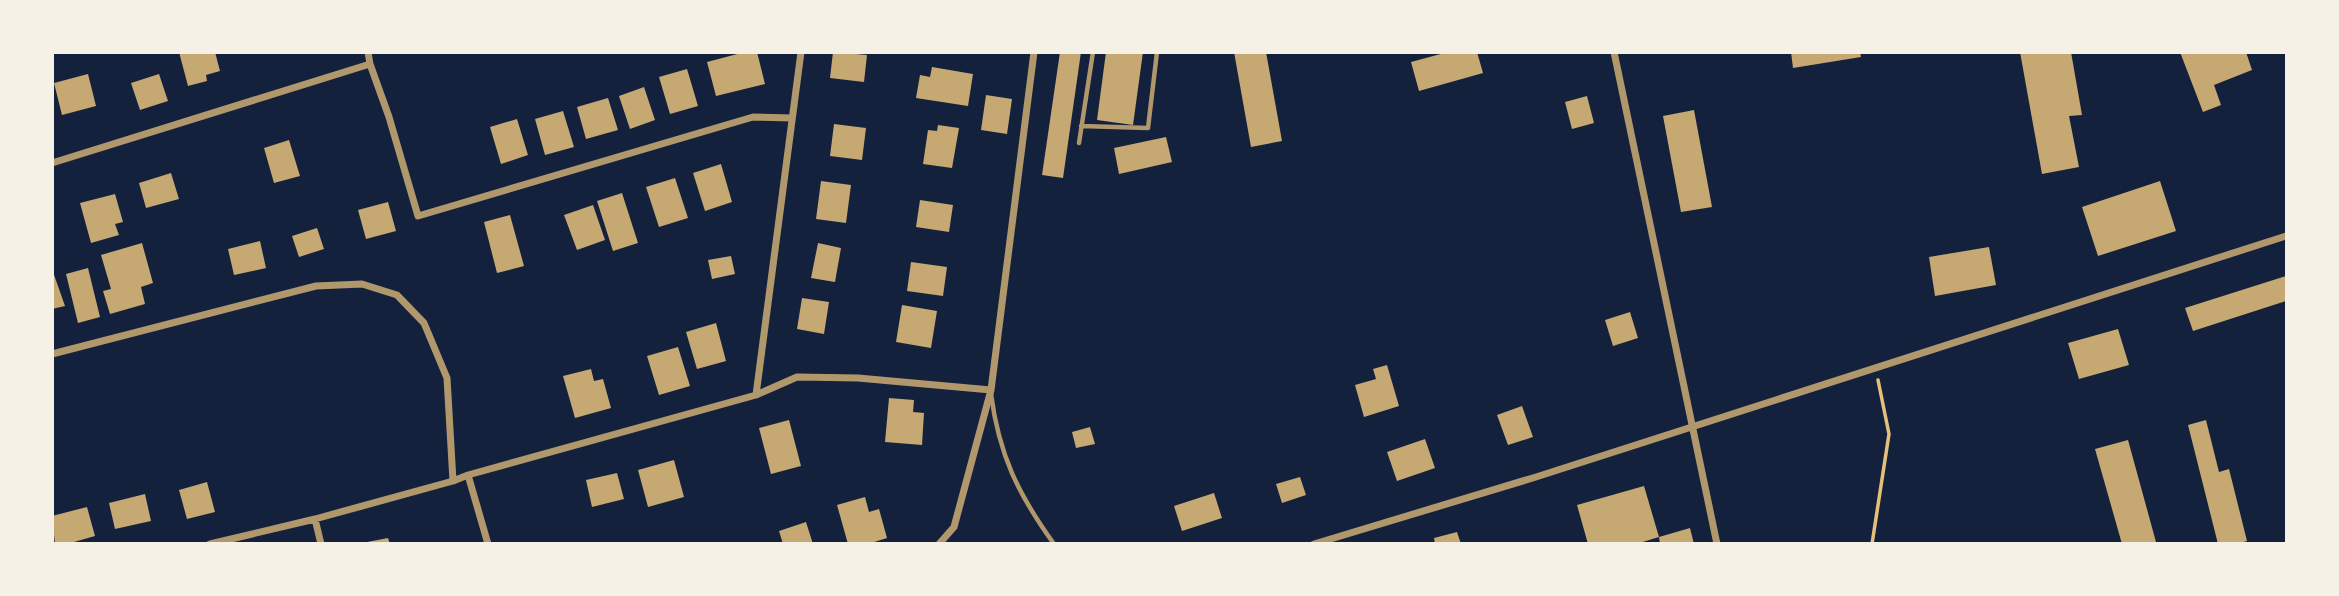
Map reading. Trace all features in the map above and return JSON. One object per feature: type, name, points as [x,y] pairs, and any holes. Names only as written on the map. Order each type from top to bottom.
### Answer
[{"type":"street","points":[[369,52],[370,64],[389,117],[418,216],[753,117],[792,118]]},
{"type":"street","points":[[755,395],[801,52]]},
{"type":"street","points":[[939,544],[954,527],[991,390],[1034,52]]},
{"type":"street","points":[[1614,52],[1717,544]]},
{"type":"street","points":[[52,163],[370,64]]},
{"type":"street","points":[[1314,544],[1693,427],[2287,236]]},
{"type":"street","points":[[52,354],[316,286],[362,284],[397,295],[424,323],[447,378],[453,481]]},
{"type":"street","points":[[210,544],[315,519],[453,481],[755,395],[797,377],[858,378],[991,390]]},
{"type":"street","points":[[468,475],[488,544]]},
{"type":"street","points":[[315,519],[321,544]]},
{"type":"lane","points":[[1079,143],[1093,52]]},
{"type":"lane","points":[[1081,126],[1147,128],[1157,52]]},
{"type":"lane","points":[[991,390],[996,429],[1007,467],[1054,544]]},
{"type":"path","points":[[1872,544],[1889,434],[1875,369]]},
{"type":"building","points":[[179,52],[215,52],[220,71],[206,75],[207,81],[188,86]]},
{"type":"building","points":[[745,52],[757,52],[765,84],[716,96],[707,62]]},
{"type":"building","points":[[833,52],[867,55],[864,82],[830,78]]},
{"type":"building","points":[[1060,52],[1081,52],[1063,178],[1042,175]]},
{"type":"building","points":[[1106,52],[1143,52],[1133,125],[1097,120]]},
{"type":"building","points":[[1234,52],[1266,52],[1282,141],[1251,147]]},
{"type":"building","points":[[1448,52],[1477,52],[1483,73],[1419,91],[1411,62]]},
{"type":"building","points":[[1791,52],[1860,52],[1861,57],[1793,68]]},
{"type":"building","points":[[2020,52],[2071,52],[2082,115],[2069,116],[2079,167],[2042,174]]},
{"type":"building","points":[[2180,52],[2246,52],[2252,70],[2214,85],[2221,105],[2203,112]]},
{"type":"building","points":[[932,67],[973,74],[968,106],[916,98],[920,75],[930,77]]},
{"type":"building","points":[[687,69],[698,106],[670,114],[659,77]]},
{"type":"building","points":[[88,74],[96,106],[62,115],[54,83]]},
{"type":"building","points":[[159,74],[168,101],[140,110],[131,83]]},
{"type":"building","points":[[644,87],[655,120],[630,129],[619,96]]},
{"type":"building","points":[[986,95],[1012,99],[1007,134],[981,130]]},
{"type":"building","points":[[1587,96],[1594,123],[1572,129],[1565,102]]},
{"type":"building","points":[[608,98],[618,130],[586,139],[577,107]]},
{"type":"building","points":[[1694,110],[1712,207],[1681,212],[1663,116]]},
{"type":"building","points":[[563,111],[574,147],[545,155],[535,119]]},
{"type":"building","points":[[517,119],[528,155],[501,164],[490,127]]},
{"type":"building","points":[[834,124],[866,128],[862,160],[830,156]]},
{"type":"building","points":[[938,125],[959,128],[952,168],[923,164],[928,130],[937,131]]},
{"type":"building","points":[[1166,137],[1172,162],[1119,174],[1114,148]]},
{"type":"building","points":[[289,140],[300,176],[274,183],[264,148]]},
{"type":"building","points":[[721,164],[732,202],[705,211],[693,173]]},
{"type":"building","points":[[171,173],[179,199],[146,208],[139,183]]},
{"type":"building","points":[[675,178],[688,218],[659,227],[646,187]]},
{"type":"building","points":[[821,181],[851,185],[846,223],[816,219]]},
{"type":"building","points":[[2160,181],[2176,231],[2098,256],[2082,207]]},
{"type":"building","points":[[622,193],[638,243],[613,251],[597,201]]},
{"type":"building","points":[[115,194],[123,222],[115,224],[119,235],[91,243],[80,203]]},
{"type":"building","points":[[920,200],[953,205],[949,232],[916,227]]},
{"type":"building","points":[[388,202],[396,231],[366,239],[358,210]]},
{"type":"building","points":[[593,205],[605,240],[577,250],[564,215]]},
{"type":"building","points":[[510,215],[524,266],[497,273],[484,222]]},
{"type":"building","points":[[317,228],[324,249],[299,257],[292,236]]},
{"type":"building","points":[[260,241],[266,268],[234,275],[228,249]]},
{"type":"building","points":[[142,243],[153,283],[141,287],[145,304],[110,314],[103,291],[111,289],[101,255]]},
{"type":"building","points":[[818,243],[841,248],[835,282],[811,278]]},
{"type":"building","points":[[1989,247],[1996,285],[1935,296],[1929,257]]},
{"type":"building","points":[[731,256],[735,274],[712,279],[708,260]]},
{"type":"building","points":[[911,262],[947,267],[943,296],[907,291]]},
{"type":"building","points":[[88,268],[100,317],[78,323],[66,274]]},
{"type":"building","points":[[52,269],[65,306],[52,309]]},
{"type":"building","points":[[2286,276],[2286,301],[2193,331],[2185,308]]},
{"type":"building","points":[[802,298],[829,302],[824,334],[797,329]]},
{"type":"building","points":[[902,305],[937,311],[931,348],[896,342]]},
{"type":"building","points":[[1630,312],[1638,338],[1613,346],[1605,320]]},
{"type":"building","points":[[716,323],[726,361],[697,369],[686,332]]},
{"type":"building","points":[[2118,329],[2129,365],[2079,379],[2068,343]]},
{"type":"building","points":[[678,347],[690,386],[659,395],[647,356]]},
{"type":"building","points":[[1387,365],[1399,406],[1364,417],[1355,385],[1376,379],[1373,369]]},
{"type":"building","points":[[591,369],[594,381],[603,379],[611,408],[575,418],[563,376]]},
{"type":"building","points":[[889,398],[914,400],[913,412],[924,413],[922,445],[885,442]]},
{"type":"building","points":[[1522,406],[1533,437],[1508,445],[1497,415]]},
{"type":"building","points":[[789,420],[801,466],[771,474],[759,428]]},
{"type":"building","points":[[2206,420],[2219,472],[2229,469],[2247,541],[2237,544],[2218,544],[2188,425]]},
{"type":"building","points":[[1090,427],[1095,444],[1076,448],[1072,432]]},
{"type":"building","points":[[1425,439],[1435,468],[1397,481],[1387,452]]},
{"type":"building","points":[[2128,440],[2156,542],[2150,544],[2122,544],[2095,449]]},
{"type":"building","points":[[674,460],[684,497],[648,507],[638,470]]},
{"type":"building","points":[[617,473],[624,499],[592,507],[586,480]]},
{"type":"building","points":[[1300,477],[1306,495],[1282,503],[1276,484]]},
{"type":"building","points":[[207,482],[215,512],[187,519],[179,490]]},
{"type":"building","points":[[1644,486],[1659,537],[1636,544],[1588,544],[1577,505]]},
{"type":"building","points":[[1214,493],[1222,518],[1182,531],[1174,506]]},
{"type":"building","points":[[145,494],[151,521],[115,529],[109,503]]},
{"type":"building","points":[[865,497],[869,512],[879,509],[887,538],[868,544],[848,544],[837,505]]},
{"type":"building","points":[[87,507],[95,536],[67,544],[55,544],[52,516]]},
{"type":"building","points":[[806,522],[813,544],[783,544],[779,531]]},
{"type":"building","points":[[1690,528],[1694,544],[1660,544],[1659,537]]},
{"type":"building","points":[[1457,532],[1461,544],[1435,544],[1434,538]]},
{"type":"building","points":[[388,538],[390,544],[367,544],[367,542]]}]
